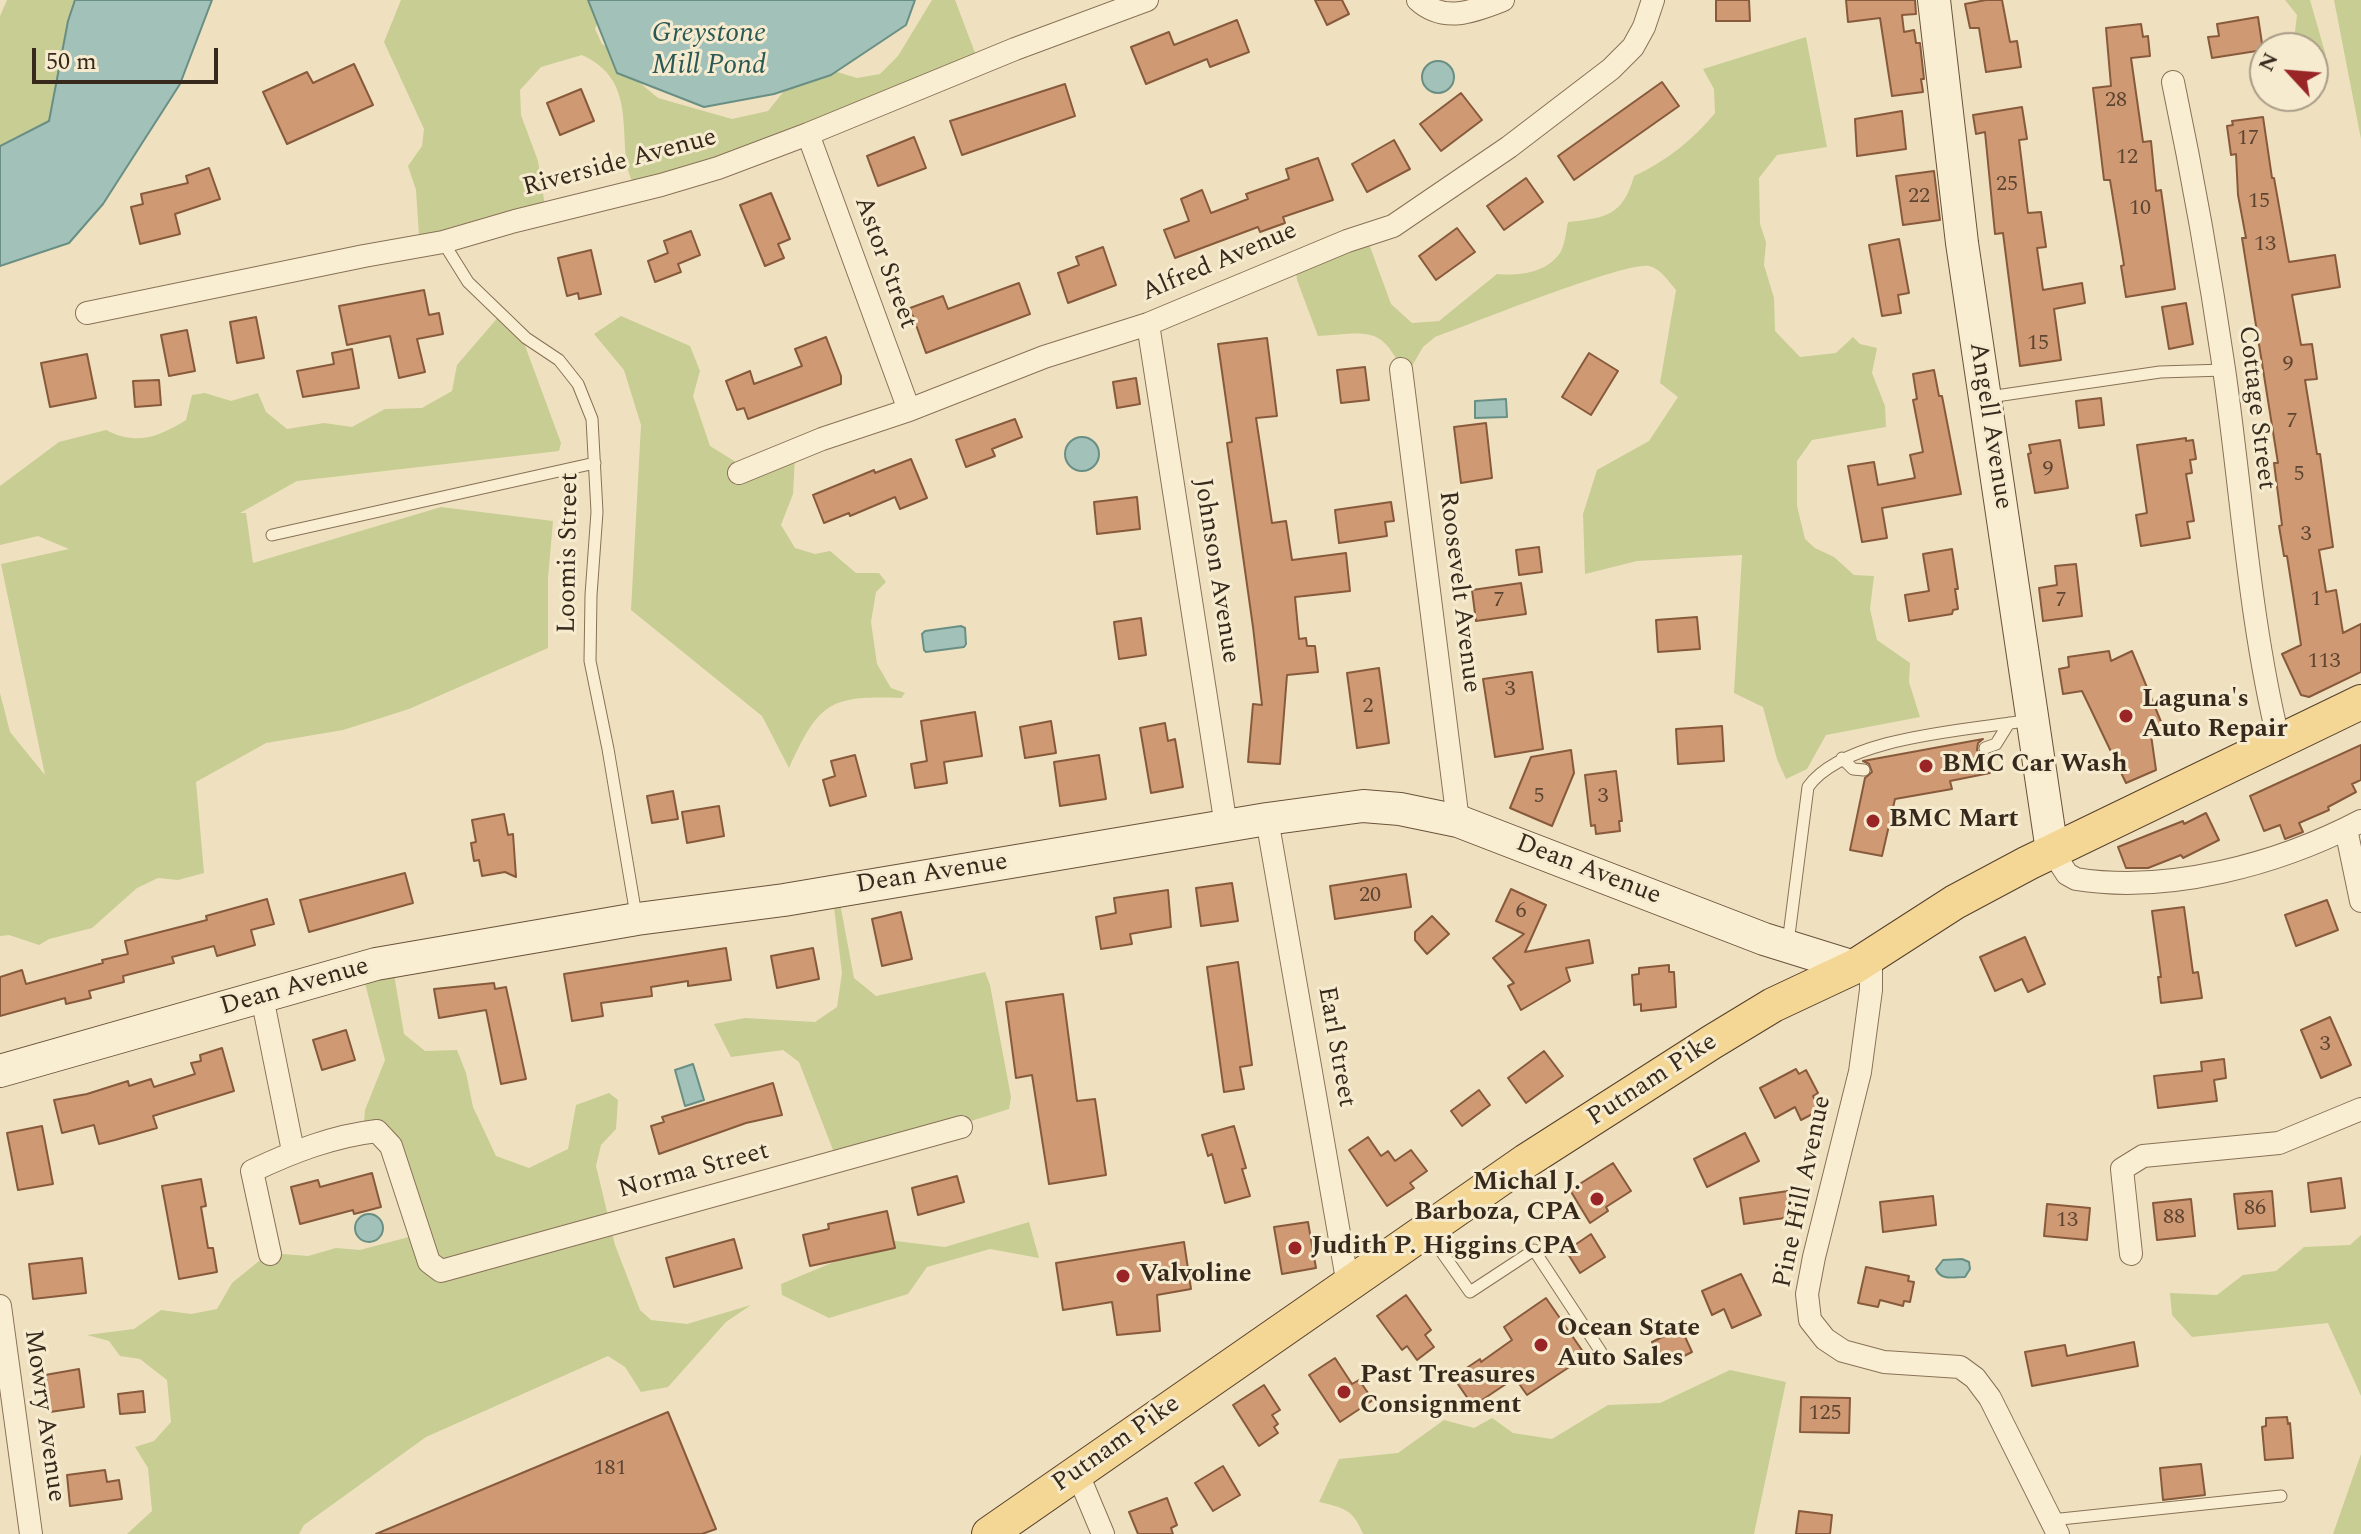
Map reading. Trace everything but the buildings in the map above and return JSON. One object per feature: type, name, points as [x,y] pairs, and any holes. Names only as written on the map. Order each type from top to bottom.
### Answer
[{"type":"main road","name":"Putnam Pike","points":[[989,1534],[1526,1161],[1773,1005],[1862,962],[1955,902],[2052,851],[2361,702]]},
{"type":"street","name":"Riverside Avenue","points":[[87,313],[443,242],[661,185],[718,168],[808,134],[1015,49],[1147,0]]},
{"type":"street","points":[[1418,0],[1445,15],[1467,13],[1503,0]]},
{"type":"street","name":"Alfred Avenue","points":[[739,473],[1044,357],[1148,324],[1347,241],[1393,226],[1496,156],[1611,69],[1633,47],[1653,0]]},
{"type":"street","name":"Angell Avenue","points":[[1934,0],[2021,721],[2052,851]]},
{"type":"street","name":"Cottage Street","points":[[2173,82],[2193,176],[2224,370],[2260,652],[2279,742]]},
{"type":"street","name":"Astor Street","points":[[808,134],[909,410]]},
{"type":"street","name":"Johnson Avenue","points":[[1148,324],[1226,826]]},
{"type":"street","name":"Roosevelt Avenue","points":[[1401,369],[1458,821]]},
{"type":"street","name":"Dean Avenue","points":[[0,1071],[376,964],[637,919],[784,900],[1267,819],[1363,806],[1400,809],[1458,821],[1787,948],[1862,962]]},
{"type":"street","name":"Earl Street","points":[[1267,819],[1348,1285]]},
{"type":"street","points":[[2052,851],[2067,874],[2076,879],[2157,880],[2208,875],[2270,859],[2354,825],[2361,901]]},
{"type":"street","name":"Pine Hill Avenue","points":[[1862,962],[1871,990],[1860,1072],[1814,1257],[1807,1294],[1810,1320],[1825,1339],[1843,1351],[1884,1362],[1960,1367],[1975,1378],[1990,1398],[2054,1527]]},
{"type":"street","points":[[262,997],[293,1151],[252,1171],[270,1254]]},
{"type":"street","points":[[2131,1254],[2122,1169],[2143,1156],[2279,1143],[2361,1109]]},
{"type":"street","name":"Norma Street","points":[[293,1151],[377,1131],[391,1146],[429,1262],[441,1271],[961,1127]]},
{"type":"street","name":"Mowry Avenue","points":[[0,1306],[31,1534]]},
{"type":"street","points":[[1077,1472],[1103,1534]]},
{"type":"lane","name":"Loomis Street","points":[[443,242],[468,282],[526,338],[559,360],[578,384],[592,419],[597,512],[590,661],[637,919]]},
{"type":"lane","points":[[1984,397],[2160,372],[2224,370]]},
{"type":"lane","points":[[272,535],[595,463]]},
{"type":"lane","points":[[1985,748],[1996,744],[2021,721]]},
{"type":"lane","points":[[1787,948],[1808,787],[1818,774],[1842,758],[1892,743],[2021,721]]},
{"type":"lane","points":[[1842,758],[1853,769],[1864,770]]},
{"type":"lane","points":[[1427,1230],[1470,1292],[1534,1250],[1601,1352]]},
{"type":"lane","points":[[2054,1527],[2281,1496]]},
{"type":"green space","points":[[7,0],[163,0],[156,19],[0,171],[0,16]]},
{"type":"green space","points":[[401,0],[607,0],[595,29],[602,44],[631,61],[640,83],[658,98],[732,119],[768,111],[800,71],[827,69],[857,78],[880,74],[898,56],[932,0],[955,0],[980,66],[639,196],[627,166],[621,102],[609,76],[582,55],[541,67],[520,90],[521,115],[538,161],[547,219],[420,251],[416,190],[408,166],[422,146],[424,129],[384,42]]},
{"type":"green space","points":[[2285,0],[2310,0],[2319,32],[2295,32],[2297,15]]},
{"type":"green space","points":[[2334,0],[2361,0],[2361,139]]},
{"type":"green space","points":[[1806,37],[1827,147],[1777,155],[1759,178],[1760,224],[1766,242],[1764,265],[1774,298],[1775,331],[1800,357],[1836,353],[1853,337],[1860,344],[1877,348],[1872,373],[1885,406],[1886,427],[1812,440],[1797,461],[1797,506],[1805,539],[1834,557],[1854,575],[1874,576],[1870,609],[1877,640],[1910,663],[1909,682],[1920,717],[1826,735],[1807,769],[1786,779],[1777,759],[1763,707],[1734,693],[1742,555],[1637,561],[1585,574],[1583,514],[1597,470],[1649,441],[1678,397],[1660,383],[1676,290],[1664,276],[1649,266],[1610,273],[1435,337],[1423,347],[1405,378],[1389,348],[1381,340],[1362,334],[1318,336],[1296,270],[1369,244],[1391,304],[1412,323],[1439,321],[1497,274],[1523,274],[1540,269],[1554,260],[1562,250],[1568,222],[1593,219],[1619,207],[1634,176],[1678,149],[1715,113],[1714,89],[1703,69]]},
{"type":"green space","points":[[500,315],[524,343],[561,443],[559,451],[297,481],[240,513],[246,513],[253,563],[441,507],[553,521],[548,578],[548,648],[409,709],[343,730],[266,743],[196,782],[204,873],[178,880],[158,878],[137,888],[92,928],[49,939],[39,945],[9,935],[0,936],[0,693],[10,732],[45,775],[1,564],[69,549],[38,536],[0,545],[0,486],[59,442],[106,430],[128,438],[147,437],[166,431],[186,420],[192,395],[205,393],[231,401],[258,393],[266,412],[287,429],[324,423],[352,427],[385,409],[422,408],[452,391],[457,365]]},
{"type":"green space","points":[[621,316],[690,346],[700,371],[693,396],[710,446],[752,472],[795,456],[793,494],[781,525],[795,548],[815,554],[830,551],[856,573],[879,573],[886,582],[876,592],[871,622],[877,664],[891,688],[905,693],[901,698],[857,699],[829,708],[809,729],[789,768],[762,716],[631,610],[641,425],[624,370],[594,334]]},
{"type":"green space","points":[[832,891],[838,893],[854,978],[876,996],[985,972],[1011,1097],[1009,1109],[838,1163],[799,1062],[783,1050],[731,1057],[714,1024],[745,1018],[815,1022],[837,1007],[842,973]]},
{"type":"green space","points":[[392,962],[404,1034],[425,1051],[457,1050],[466,1073],[473,1107],[496,1156],[529,1168],[568,1149],[576,1105],[609,1093],[618,1100],[616,1129],[601,1145],[596,1166],[615,1245],[640,1310],[651,1320],[687,1324],[751,1305],[726,1322],[668,1387],[641,1392],[625,1367],[608,1356],[426,1437],[304,1525],[299,1534],[127,1534],[152,1511],[148,1468],[135,1447],[154,1441],[171,1422],[167,1380],[140,1359],[120,1356],[109,1341],[87,1335],[134,1329],[161,1310],[191,1314],[217,1309],[232,1283],[269,1253],[308,1256],[336,1248],[360,1250],[420,1234],[391,1137],[363,1134],[365,1110],[385,1060],[361,968]]},
{"type":"green space","points":[[1029,1222],[1039,1258],[990,1249],[927,1267],[908,1294],[829,1318],[782,1295],[781,1284],[887,1240],[945,1247]]},
{"type":"green space","points":[[2361,1235],[2361,1396],[2328,1323],[2192,1337],[2172,1315],[2170,1293],[2217,1295],[2243,1275],[2276,1271],[2304,1247],[2350,1245]]},
{"type":"green space","points":[[1730,1370],[1786,1382],[1754,1534],[1363,1534],[1347,1511],[1319,1502],[1339,1459],[1398,1453],[1444,1420],[1474,1428],[1492,1418],[1513,1433],[1552,1439],[1608,1405],[1660,1403]]},
{"type":"green space","points":[[2361,1454],[2361,1534],[2333,1534]]},
{"type":"water","points":[[75,0],[212,0],[180,84],[103,204],[69,243],[0,266],[0,146],[49,121],[68,21]]},
{"type":"water","name":"Greystone Mill Pond","points":[[588,0],[915,0],[906,25],[831,75],[774,94],[704,107],[617,73]]},
{"type":"water","points":[[1438,61],[1449,66],[1454,77],[1449,88],[1438,93],[1427,88],[1422,77],[1427,66]]},
{"type":"water","points":[[1506,399],[1507,417],[1475,418],[1475,401]]},
{"type":"water","points":[[1082,437],[1094,442],[1099,454],[1094,466],[1082,471],[1070,466],[1065,454],[1070,442]]},
{"type":"water","points":[[965,628],[964,647],[924,650],[922,634],[925,631]]},
{"type":"water","points":[[693,1064],[704,1100],[685,1106],[675,1070]]},
{"type":"water","points":[[369,1214],[379,1218],[383,1228],[379,1238],[369,1242],[359,1238],[355,1228],[359,1218]]},
{"type":"water","points":[[1962,1259],[1969,1262],[1970,1269],[1965,1277],[1944,1277],[1936,1269],[1943,1260]]},
{"type":"place","name":"Laguna's Auto Repair","points":[[2126,716]]},
{"type":"place","name":"BMC Car Wash","points":[[1926,766]]},
{"type":"place","name":"BMC Mart","points":[[1873,821]]},
{"type":"place","name":"Michal J. Barboza, CPA","points":[[1597,1199]]},
{"type":"place","name":"Judith P. Higgins CPA","points":[[1295,1248]]},
{"type":"place","name":"Valvoline","points":[[1123,1276]]},
{"type":"place","name":"Ocean State Auto Sales","points":[[1541,1345]]},
{"type":"place","name":"Past Treasures Consignment","points":[[1344,1392]]}]
